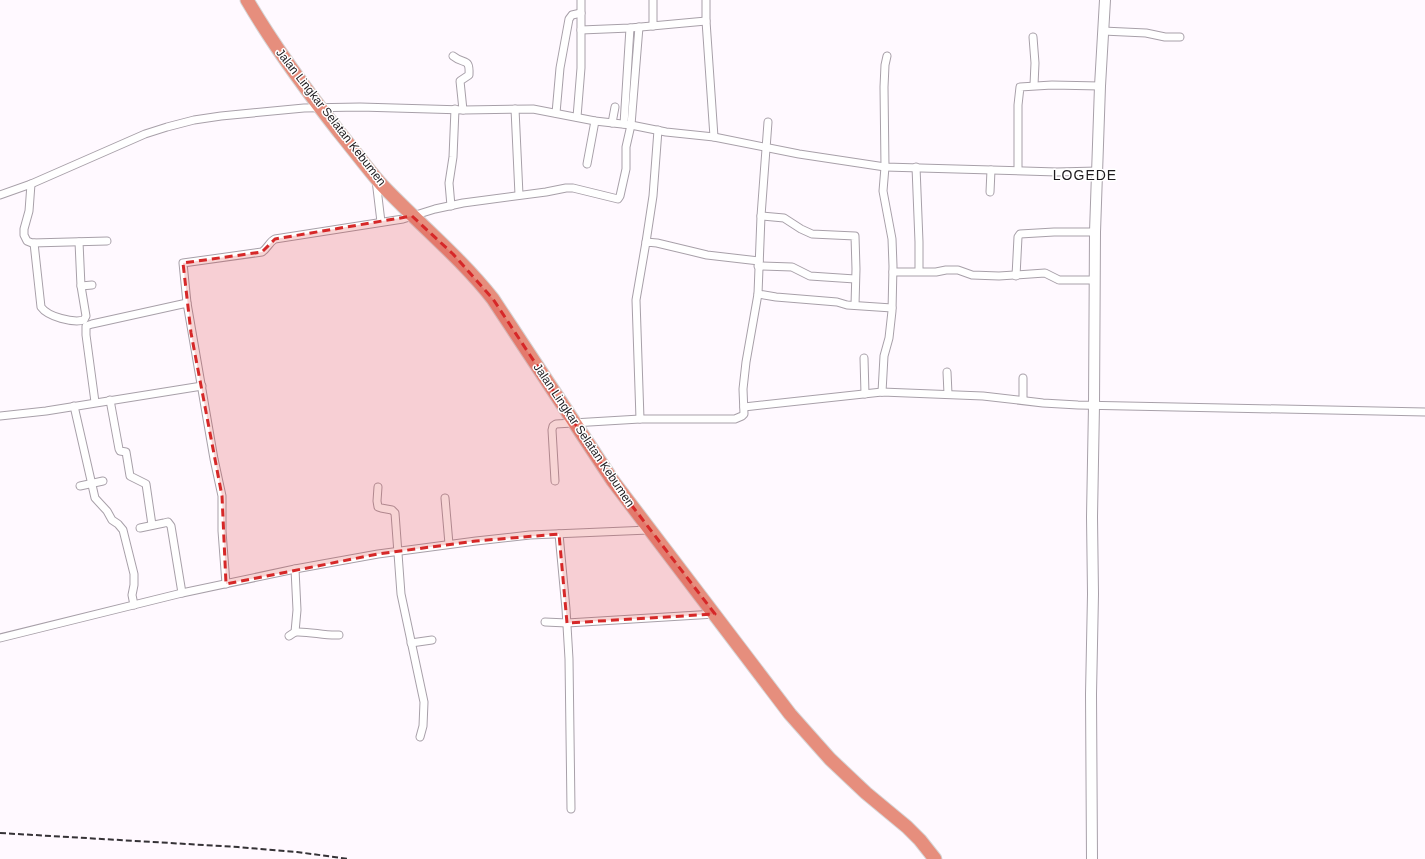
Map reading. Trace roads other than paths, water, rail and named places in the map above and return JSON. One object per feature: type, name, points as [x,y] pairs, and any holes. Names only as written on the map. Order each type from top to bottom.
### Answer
[{"type":"highway","name":"Jalan Lingkar Selatan Kebumen","points":[[247,0],[264,30],[320,108],[376,178],[412,216],[453,254],[477,279],[493,299],[613,481],[715,614],[764,681],[816,744],[846,776],[907,827],[920,840],[935,859]]},
{"type":"street","points":[[577,117],[581,68],[581,0]]},
{"type":"street","points":[[653,0],[653,26]]},
{"type":"street","points":[[706,0],[706,21],[714,137]]},
{"type":"street","points":[[1092,859],[1091,694],[1093,594],[1092,517],[1094,280],[1096,171],[1105,0]]},
{"type":"street","points":[[556,113],[560,73],[569,19],[572,15],[581,13]]},
{"type":"street","points":[[581,30],[630,28],[706,21]]},
{"type":"street","points":[[627,125],[638,27]]},
{"type":"street","points":[[226,584],[222,531],[222,496],[191,333],[184,263],[262,252],[275,239],[403,219],[451,206],[518,195],[573,188],[618,199],[626,169],[630,28]]},
{"type":"street","points":[[1103,31],[1146,33],[1180,37]]},
{"type":"street","points":[[1033,37],[1035,63],[1034,85]]},
{"type":"street","points":[[453,56],[468,63],[469,74],[460,81],[463,110]]},
{"type":"street","points":[[882,392],[883,370],[892,308],[893,272],[892,239],[883,191],[884,87],[885,64],[887,56]]},
{"type":"street","points":[[1018,170],[1017,131],[1019,89],[1021,87],[1034,85],[1100,86]]},
{"type":"street","points":[[0,195],[31,184],[145,134],[167,126],[221,116],[277,110],[360,107],[463,110],[533,109],[612,124],[714,137],[799,154],[884,167],[1096,171]]},
{"type":"street","points":[[612,124],[615,107]]},
{"type":"street","points":[[451,206],[449,183],[453,157],[455,109]]},
{"type":"street","points":[[515,109],[518,195]]},
{"type":"street","points":[[587,164],[595,121]]},
{"type":"street","points":[[555,481],[552,428],[556,424],[640,419],[735,419],[744,414],[743,389],[745,369],[758,294],[758,263],[768,122]]},
{"type":"street","points":[[640,419],[636,300],[653,196],[658,130]]},
{"type":"street","points":[[916,168],[919,242],[918,271]]},
{"type":"street","points":[[990,192],[991,170]]},
{"type":"street","points":[[376,178],[381,222]]},
{"type":"street","points":[[31,184],[29,211],[24,235],[27,241],[34,243],[107,241]]},
{"type":"street","points":[[761,216],[784,218],[812,234],[855,236],[855,305]]},
{"type":"street","points":[[1016,276],[1019,235],[1056,232],[1095,232]]},
{"type":"street","points":[[79,242],[81,286],[86,318],[92,324]]},
{"type":"street","points":[[646,242],[657,243],[707,255],[792,267],[810,276],[855,279]]},
{"type":"street","points":[[34,243],[42,309],[68,320],[81,321],[86,318]]},
{"type":"street","points":[[893,272],[936,272],[958,270],[972,275],[1016,276],[1045,273],[1059,280],[1094,280]]},
{"type":"street","points":[[81,286],[92,285]]},
{"type":"street","points":[[758,294],[837,302],[847,305],[892,308]]},
{"type":"street","points":[[95,402],[86,326],[187,303]]},
{"type":"street","points":[[864,358],[865,394]]},
{"type":"street","points":[[947,372],[948,394]]},
{"type":"street","points":[[1023,378],[1023,400]]},
{"type":"street","points":[[0,416],[46,411],[202,386]]},
{"type":"street","points":[[744,407],[882,392],[982,396],[1061,404],[1425,412]]},
{"type":"street","points":[[110,400],[119,449],[120,451],[126,452],[130,476],[145,483],[152,525]]},
{"type":"street","points":[[74,406],[94,495],[97,502],[104,508],[112,520],[123,530],[134,574],[132,595],[134,605]]},
{"type":"street","points":[[80,486],[103,481]]},
{"type":"street","points":[[378,487],[378,507],[394,511],[400,588],[424,702],[423,726],[420,737]]},
{"type":"street","points":[[445,498],[449,544]]},
{"type":"street","points":[[140,528],[168,522],[171,526],[182,593]]},
{"type":"street","points":[[0,638],[182,593],[295,569],[398,551],[524,536],[650,530]]},
{"type":"street","points":[[559,534],[569,659],[571,809]]},
{"type":"street","points":[[295,569],[297,610],[292,634],[305,632],[339,636]]},
{"type":"street","points":[[545,622],[567,624],[715,614]]},
{"type":"street","points":[[411,643],[432,640]]},
{"type":"railway","points":[[0,833],[238,847],[297,852],[349,859]]},
{"type":"district","name":"LOGEDE","points":[[1085,175]]}]
